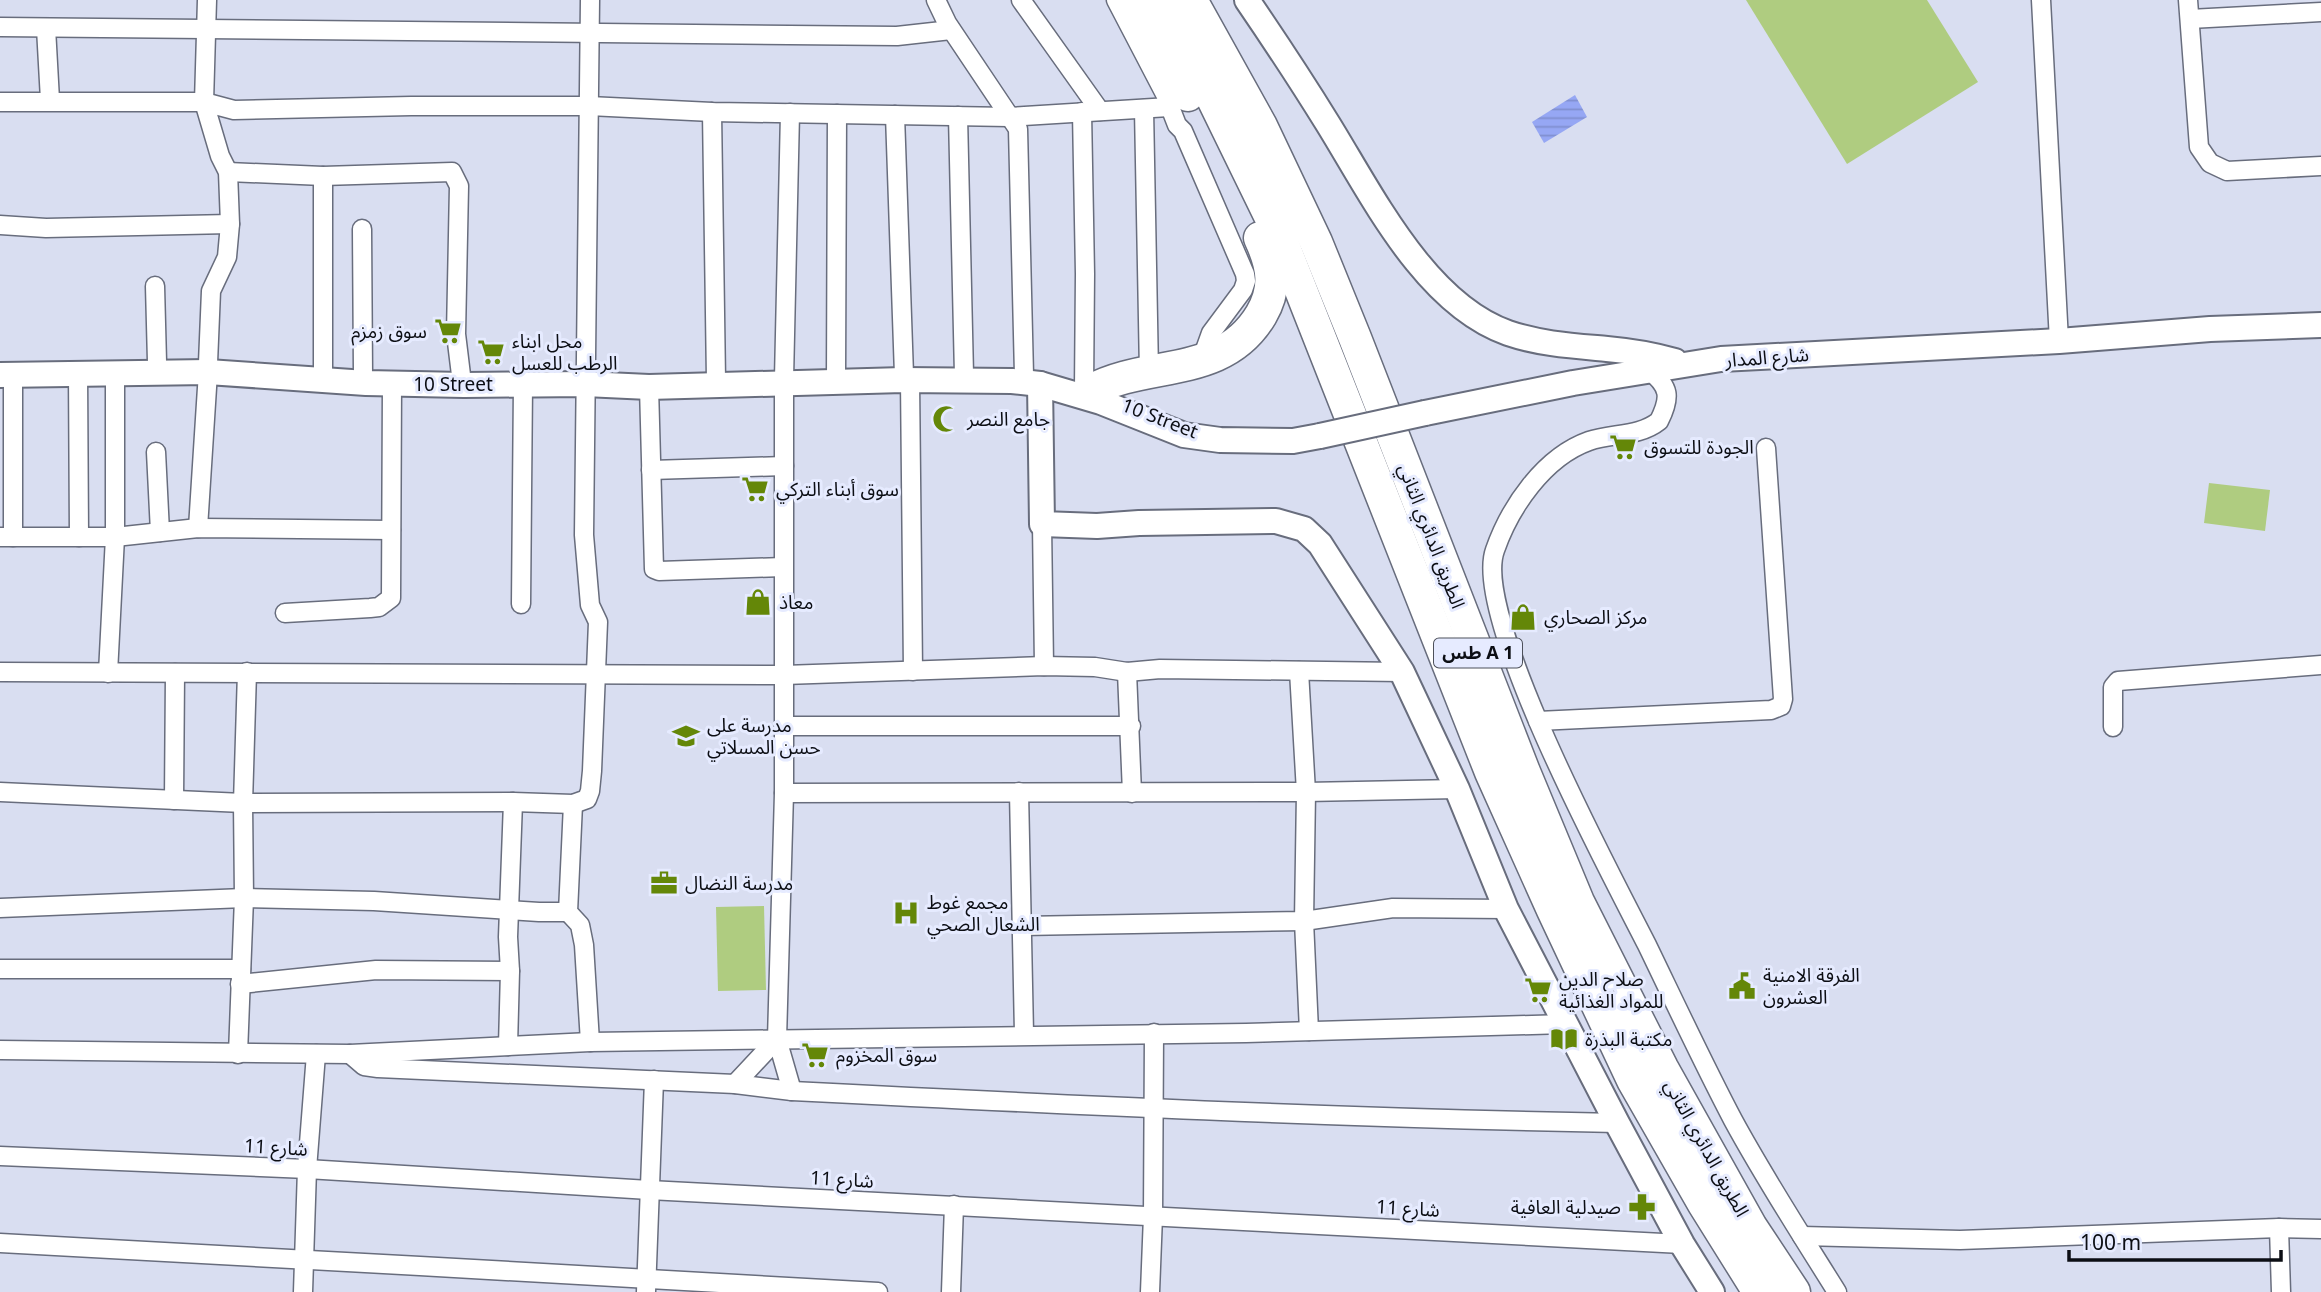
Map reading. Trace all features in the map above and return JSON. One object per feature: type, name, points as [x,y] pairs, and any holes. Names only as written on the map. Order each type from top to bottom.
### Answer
[{"type":"highway","points":[[1087,390],[1107,382],[1201,361],[1223,353],[1241,341],[1269,302],[1272,277],[1268,255],[1139,0]]},
{"type":"highway","name":"الطريق الدائري الثاني","points":[[1161,0],[1178,27],[1278,232],[1481,747],[1553,910],[1633,1080],[1704,1204],[1759,1292]]},
{"type":"highway","name":"الطريق الدائري الثاني","points":[[1191,0],[1261,126],[1316,242],[1524,772],[1578,902],[1662,1068],[1751,1227],[1794,1292]]},
{"type":"main road","points":[[1247,0],[1294,68],[1409,251],[1433,282],[1461,307],[1508,334],[1686,363]]},
{"type":"main road","name":"شارع المدار","points":[[1220,440],[1293,441],[1686,363],[1767,356],[2059,341],[2210,329],[2321,325]]},
{"type":"main road","name":"10 Street","points":[[4,370],[156,362],[324,382],[392,384],[462,380],[784,381],[964,375],[1032,380],[1087,390],[1220,440]]},
{"type":"main road","name":"10 Street","points":[[4,370],[115,372],[208,368],[523,384],[586,381],[649,387],[907,377],[1032,380],[1101,402],[1184,435],[1220,440]]},
{"type":"main road","points":[[1032,380],[1042,524],[1097,526],[1276,521],[1304,529],[1327,554],[1402,672],[1457,789],[1506,909],[1682,1244],[1712,1292]]},
{"type":"street","points":[[198,528],[211,292],[227,257],[230,224],[229,172],[220,156],[204,102],[206,0]]},
{"type":"street","points":[[0,792],[243,803],[573,804],[587,799],[590,791],[598,622],[590,605],[584,535],[590,0]]},
{"type":"street","points":[[936,0],[951,30],[1018,129],[1032,380]]},
{"type":"street","points":[[1021,0],[1100,111]]},
{"type":"street","points":[[1116,0],[1133,30],[1177,125],[1183,131],[1245,274],[1246,281],[1234,304],[1211,333],[1201,361]]},
{"type":"street","points":[[2041,0],[2059,341]]},
{"type":"street","points":[[2188,0],[2199,147],[2210,163],[2227,171],[2321,166]]},
{"type":"street","points":[[2190,19],[2321,12]]},
{"type":"street","points":[[0,27],[897,36],[951,30]]},
{"type":"street","points":[[46,28],[50,100]]},
{"type":"street","points":[[0,102],[204,102],[234,110],[589,106],[712,112],[1009,117],[1169,107]]},
{"type":"street","points":[[1144,109],[1149,372]]},
{"type":"street","points":[[712,112],[716,380]]},
{"type":"street","points":[[1082,112],[1087,390]]},
{"type":"street","points":[[790,113],[784,381],[784,793],[777,1039],[792,1091]]},
{"type":"street","points":[[836,379],[837,114]]},
{"type":"street","points":[[895,115],[907,377],[912,671]]},
{"type":"street","points":[[958,116],[964,375]]},
{"type":"street","points":[[229,172],[323,176],[453,172],[459,186],[456,334],[462,380]]},
{"type":"street","points":[[323,176],[323,372]]},
{"type":"street","points":[[0,225],[46,228],[230,224]]},
{"type":"street","points":[[362,229],[363,374]]},
{"type":"street","points":[[155,286],[156,362]]},
{"type":"street","points":[[2321,325],[2321,335]]},
{"type":"street","points":[[4,370],[6,537],[115,537],[198,528],[391,530]]},
{"type":"street","points":[[1649,370],[1662,381],[1667,391],[1667,400],[1659,421],[1644,430],[1590,441],[1543,471],[1517,507],[1494,553],[1493,582],[1518,674],[1587,826],[1734,1121],[1837,1292]]},
{"type":"street","points":[[78,372],[79,537]]},
{"type":"street","points":[[108,673],[115,537],[115,372]]},
{"type":"street","points":[[285,613],[379,607],[391,598],[392,384]]},
{"type":"street","points":[[521,604],[523,384]]},
{"type":"street","points":[[649,387],[654,569],[783,567]]},
{"type":"street","points":[[1538,721],[1771,710],[1781,706],[1783,698],[1766,448]]},
{"type":"street","points":[[156,452],[160,532]]},
{"type":"street","points":[[651,470],[784,466]]},
{"type":"street","points":[[1042,524],[1044,666]]},
{"type":"street","points":[[2113,727],[2113,687],[2118,681],[2321,665]]},
{"type":"street","points":[[0,672],[784,675],[1044,666],[1095,667],[1127,672],[1160,669],[1402,672]]},
{"type":"street","points":[[1299,671],[1306,792],[1304,921],[1309,1031]]},
{"type":"street","points":[[238,1054],[244,898],[243,803],[247,672]]},
{"type":"street","points":[[1127,672],[1132,793]]},
{"type":"street","points":[[174,800],[175,673]]},
{"type":"street","points":[[784,726],[1130,726]]},
{"type":"street","points":[[784,793],[1306,792],[1457,789]]},
{"type":"street","points":[[1019,792],[1024,1034]]},
{"type":"street","points":[[508,1046],[513,802]]},
{"type":"street","points":[[568,912],[573,804]]},
{"type":"street","points":[[0,908],[244,898],[374,901],[568,912],[580,925],[584,945],[590,1042]]},
{"type":"street","points":[[1022,926],[1304,921],[1425,906],[1506,909]]},
{"type":"street","points":[[0,969],[240,976],[376,970],[510,971]]},
{"type":"street","points":[[0,1050],[349,1054],[590,1042],[1309,1031],[1565,1024]]},
{"type":"street","points":[[1150,1292],[1155,1110],[1154,1033]]},
{"type":"street","points":[[735,1084],[777,1039]]},
{"type":"street","points":[[303,1292],[307,1169],[316,1054]]},
{"type":"street","points":[[349,1054],[364,1066],[378,1069],[735,1084],[792,1091],[1155,1110],[1617,1123]]},
{"type":"street","points":[[646,1286],[654,1080]]},
{"type":"street","name":"شارع 11","points":[[0,1156],[307,1169],[649,1190],[1682,1244]]},
{"type":"street","points":[[951,1292],[954,1205]]},
{"type":"street","points":[[1802,1236],[1960,1240],[2279,1228],[2321,1229]]},
{"type":"street","points":[[2279,1228],[2281,1292]]},
{"type":"street","points":[[0,1243],[304,1258],[646,1286],[878,1292]]},
{"type":"green space","points":[[1746,0],[1927,0],[1978,82],[1847,164]]},
{"type":"green space","points":[[2209,483],[2270,490],[2265,531],[2204,523]]},
{"type":"green space","points":[[764,906],[766,990],[718,991],[716,907]]},
{"type":"water","points":[[1575,95],[1587,117],[1544,143],[1532,122]]},
{"type":"place","name":"سوق زمزم","points":[[448,331]]},
{"type":"place","name":"محل ابناء الرطب للعسل","points":[[491,352]]},
{"type":"place","name":"جامع النصر","points":[[946,419]]},
{"type":"place","name":"الجودة للتسوق","points":[[1623,447]]},
{"type":"place","name":"سوق أبناء التركي","points":[[755,489]]},
{"type":"place","name":"معاذ","points":[[758,602]]},
{"type":"place","name":"مركز الصحاري","points":[[1523,617]]},
{"type":"place","name":"مدرسة على حسن المسلاتي","points":[[686,736]]},
{"type":"place","name":"مدرسة النضال","points":[[664,883]]},
{"type":"place","name":"مجمع غوط الشعال الصحي","points":[[906,913]]},
{"type":"place","name":"الفرقة الامنية العشرون","points":[[1742,986]]},
{"type":"place","name":"صلاح الدين للمواد الغذائية","points":[[1538,990]]},
{"type":"place","name":"مكتبة البذرة","points":[[1564,1039]]},
{"type":"place","name":"سوق المخزوم","points":[[815,1055]]},
{"type":"place","name":"صيدلية العافية","points":[[1642,1207]]}]
